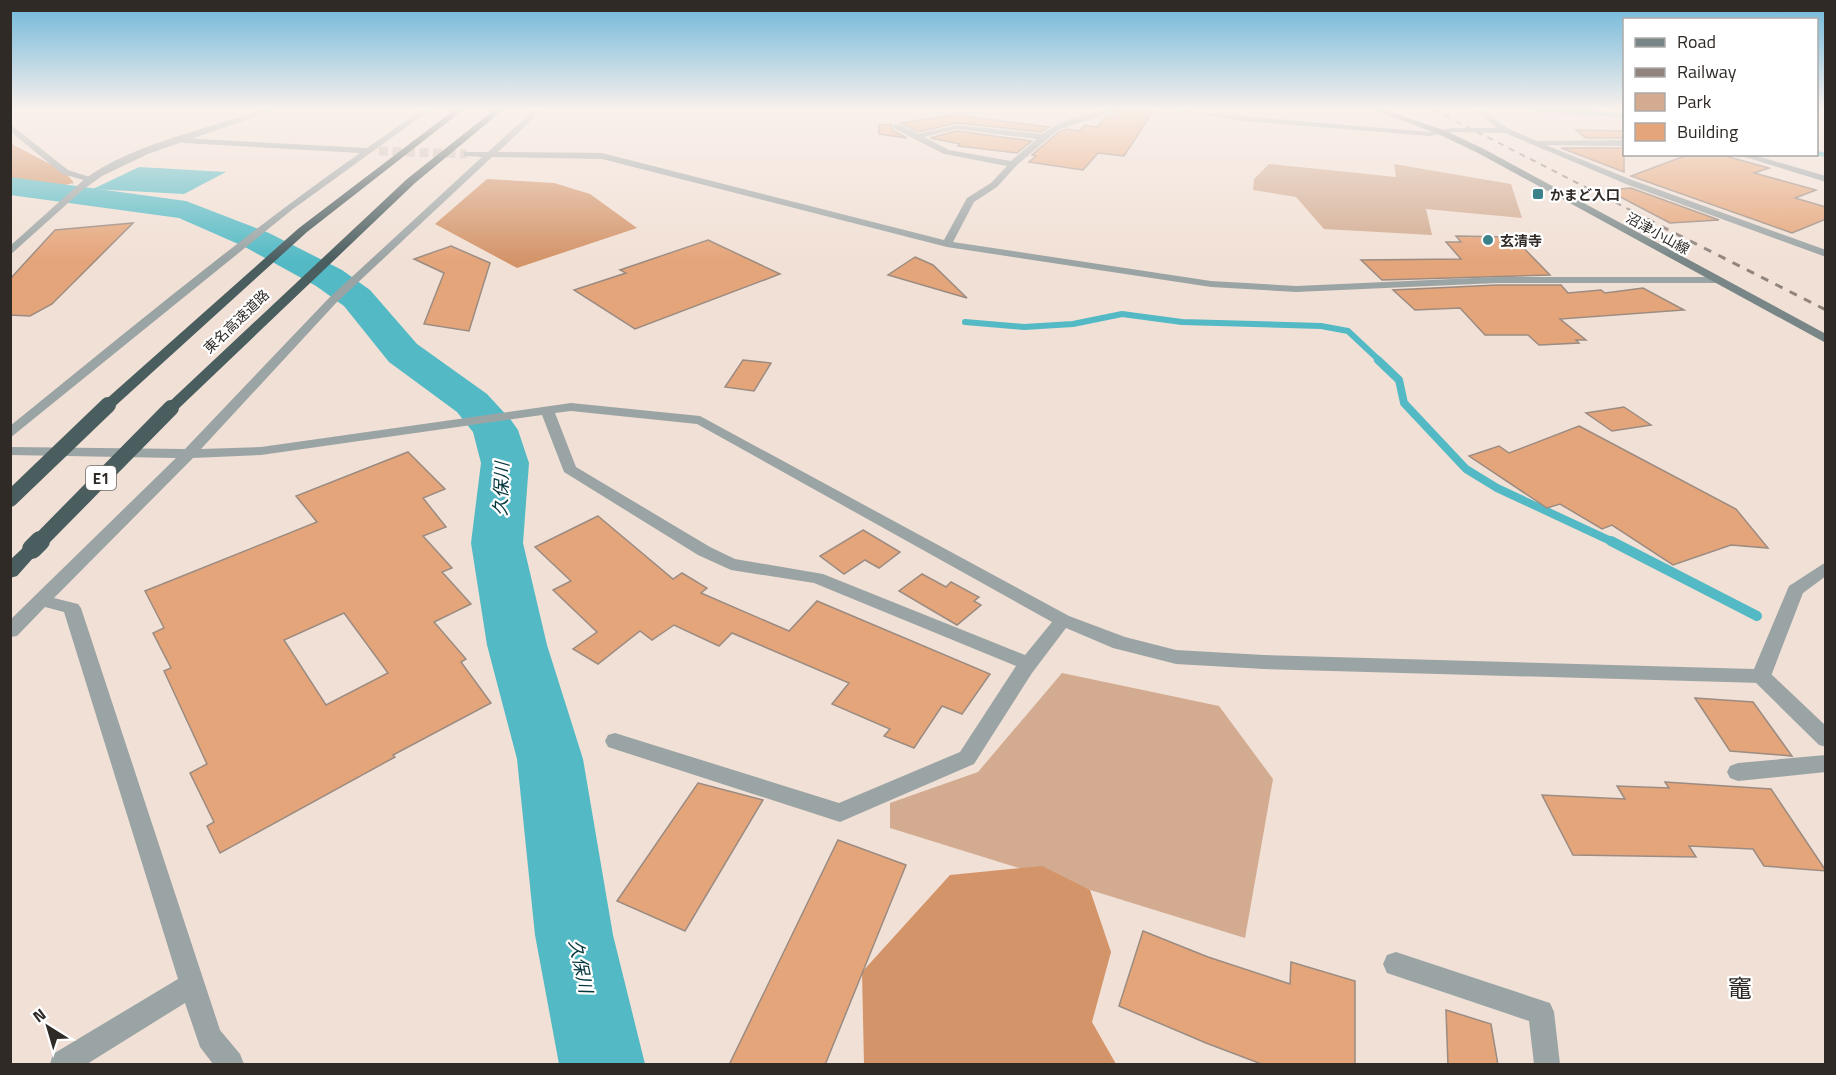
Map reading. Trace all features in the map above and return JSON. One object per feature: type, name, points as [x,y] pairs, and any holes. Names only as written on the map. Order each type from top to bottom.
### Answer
[{"type":"highway","name":"東名高速道路","points":[[10,499],[108,405],[303,230],[394,160]]},
{"type":"highway","name":"東名高速道路","points":[[10,572],[171,408],[298,286],[411,181],[437,160]]},
{"type":"main road","name":"沼津小山線","points":[[1493,160],[1826,339]]},
{"type":"street","points":[[50,160],[64,172],[91,178]]},
{"type":"street","points":[[10,252],[91,178],[129,160]]},
{"type":"street","points":[[10,434],[266,226],[360,160]]},
{"type":"street","points":[[10,631],[189,454],[332,301],[485,160]]},
{"type":"street","points":[[618,160],[947,244],[1179,281],[1296,289],[1497,280],[1715,280]]},
{"type":"street","points":[[992,160],[1013,164]]},
{"type":"street","points":[[947,244],[970,200],[994,185],[1018,160]]},
{"type":"street","points":[[1576,160],[1629,182],[1826,254]]},
{"type":"street","points":[[1760,160],[1826,179]]},
{"type":"street","points":[[10,451],[189,454],[296,448],[547,412],[571,406],[700,420],[1063,620],[1120,643],[1176,657],[1264,662],[1761,676],[1826,739]]},
{"type":"street","points":[[547,412],[560,440],[569,469],[704,551],[731,564],[817,578],[1029,664]]},
{"type":"street","points":[[1761,676],[1795,590],[1826,567]]},
{"type":"street","points":[[39,600],[72,608],[209,1038],[230,1065]]},
{"type":"street","points":[[615,741],[840,813],[967,758],[1029,664],[1063,620]]},
{"type":"street","points":[[1738,772],[1826,763]]},
{"type":"street","points":[[1396,964],[1541,1012],[1547,1065]]},
{"type":"street","points":[[63,1065],[193,984]]},
{"type":"green space","points":[[1269,164],[1396,177],[1394,164],[1511,184],[1522,218],[1426,209],[1432,235],[1324,229],[1296,197],[1253,190],[1254,179]]},
{"type":"green space","points":[[1062,673],[1219,706],[1273,779],[1245,938],[890,828],[890,803],[978,772]]},
{"type":"shaded area","points":[[10,160],[43,160],[65,172],[74,183],[51,188],[11,181]]},
{"type":"shaded area","points":[[487,179],[554,183],[590,194],[637,228],[517,268],[435,224]]},
{"type":"shaded area","points":[[1042,866],[1090,890],[1111,952],[1092,1022],[1116,1064],[864,1064],[862,972],[950,875]]},
{"type":"water","points":[[139,167],[226,172],[184,194],[93,189]]},
{"type":"building","points":[[1031,160],[1092,160],[1083,170],[1029,162]]},
{"type":"building","points":[[1593,160],[1624,160],[1624,172]]},
{"type":"building","points":[[1673,160],[1740,160],[1769,168],[1754,173],[1816,190],[1795,198],[1826,207],[1826,219],[1792,233],[1631,176]]},
{"type":"building","points":[[1631,188],[1719,220],[1670,223],[1607,190]]},
{"type":"building","points":[[133,223],[52,304],[30,316],[10,315],[10,279],[55,230]]},
{"type":"building","points":[[1456,236],[1513,237],[1550,275],[1382,280],[1361,260],[1461,259],[1446,242],[1461,242]]},
{"type":"building","points":[[708,240],[780,274],[635,329],[574,290],[626,273],[620,270]]},
{"type":"building","points":[[451,246],[490,263],[469,331],[424,324],[444,273],[414,259]]},
{"type":"building","points":[[915,257],[933,265],[967,298],[888,275]]},
{"type":"building","points":[[1497,285],[1561,285],[1568,293],[1601,290],[1605,293],[1643,288],[1684,310],[1560,319],[1586,340],[1576,340],[1579,343],[1539,345],[1528,335],[1485,335],[1460,308],[1415,310],[1393,290]]},
{"type":"building","points":[[743,360],[771,363],[754,391],[725,387]]},
{"type":"building","points":[[1624,407],[1651,425],[1612,431],[1586,413]]},
{"type":"building","points":[[1579,426],[1736,509],[1768,548],[1731,545],[1673,565],[1612,525],[1602,529],[1560,504],[1547,508],[1469,456],[1499,446],[1509,453]]},
{"type":"building","points":[[408,452],[445,489],[423,498],[446,527],[423,536],[452,568],[442,572],[471,604],[434,622],[466,659],[461,662],[491,703],[393,755],[395,757],[220,853],[207,826],[214,822],[190,773],[207,764],[164,671],[171,668],[153,633],[164,628],[145,591],[317,522],[296,496]],"holes":[[[344,613],[388,673],[326,705],[284,640]]]},
{"type":"building","points":[[598,516],[673,579],[682,573],[707,588],[701,593],[789,631],[817,601],[990,674],[962,714],[942,706],[914,748],[884,736],[890,729],[832,704],[849,683],[732,633],[719,646],[674,625],[652,640],[640,631],[598,664],[573,649],[597,632],[553,590],[571,581],[535,547]]},
{"type":"building","points":[[863,530],[900,552],[879,568],[865,560],[844,574],[820,556]]},
{"type":"building","points":[[922,574],[946,587],[951,582],[979,597],[974,601],[981,605],[957,625],[899,591]]},
{"type":"building","points":[[1695,698],[1753,702],[1792,756],[1730,751]]},
{"type":"building","points":[[1665,782],[1771,789],[1826,871],[1764,866],[1753,849],[1689,846],[1696,857],[1573,855],[1542,795],[1625,799],[1617,786],[1669,788]]},
{"type":"building","points":[[698,783],[763,800],[685,931],[617,901]]},
{"type":"building","points":[[838,840],[906,865],[825,1065],[729,1065]]},
{"type":"building","points":[[1143,931],[1208,957],[1290,984],[1291,962],[1355,981],[1355,1065],[1264,1065],[1119,1006]]},
{"type":"building","points":[[1446,1010],[1491,1024],[1498,1065],[1448,1065]]},
{"type":"waterway","name":"久保川","points":[[10,186],[186,210],[257,240],[329,278],[357,298],[403,353],[472,403],[495,430],[505,463],[497,543],[517,645],[550,759],[574,935],[602,1064]]},
{"type":"waterway","points":[[965,322],[1024,327],[1073,324],[1122,314],[1182,322],[1321,326],[1348,331],[1380,361]]},
{"type":"waterway","points":[[1378,360],[1399,380],[1404,403],[1466,469],[1497,488],[1614,542]]},
{"type":"waterway","points":[[1614,542],[1757,616]]},
{"type":"railway","points":[[1533,160],[1650,220]]},
{"type":"railway","points":[[1647,219],[1826,310]]},
{"type":"place","name":"かまど入口","points":[[1538,194]]},
{"type":"place","name":"玄清寺","points":[[1488,240]]},
{"type":"district","name":"竈","points":[[1740,988]]}]
